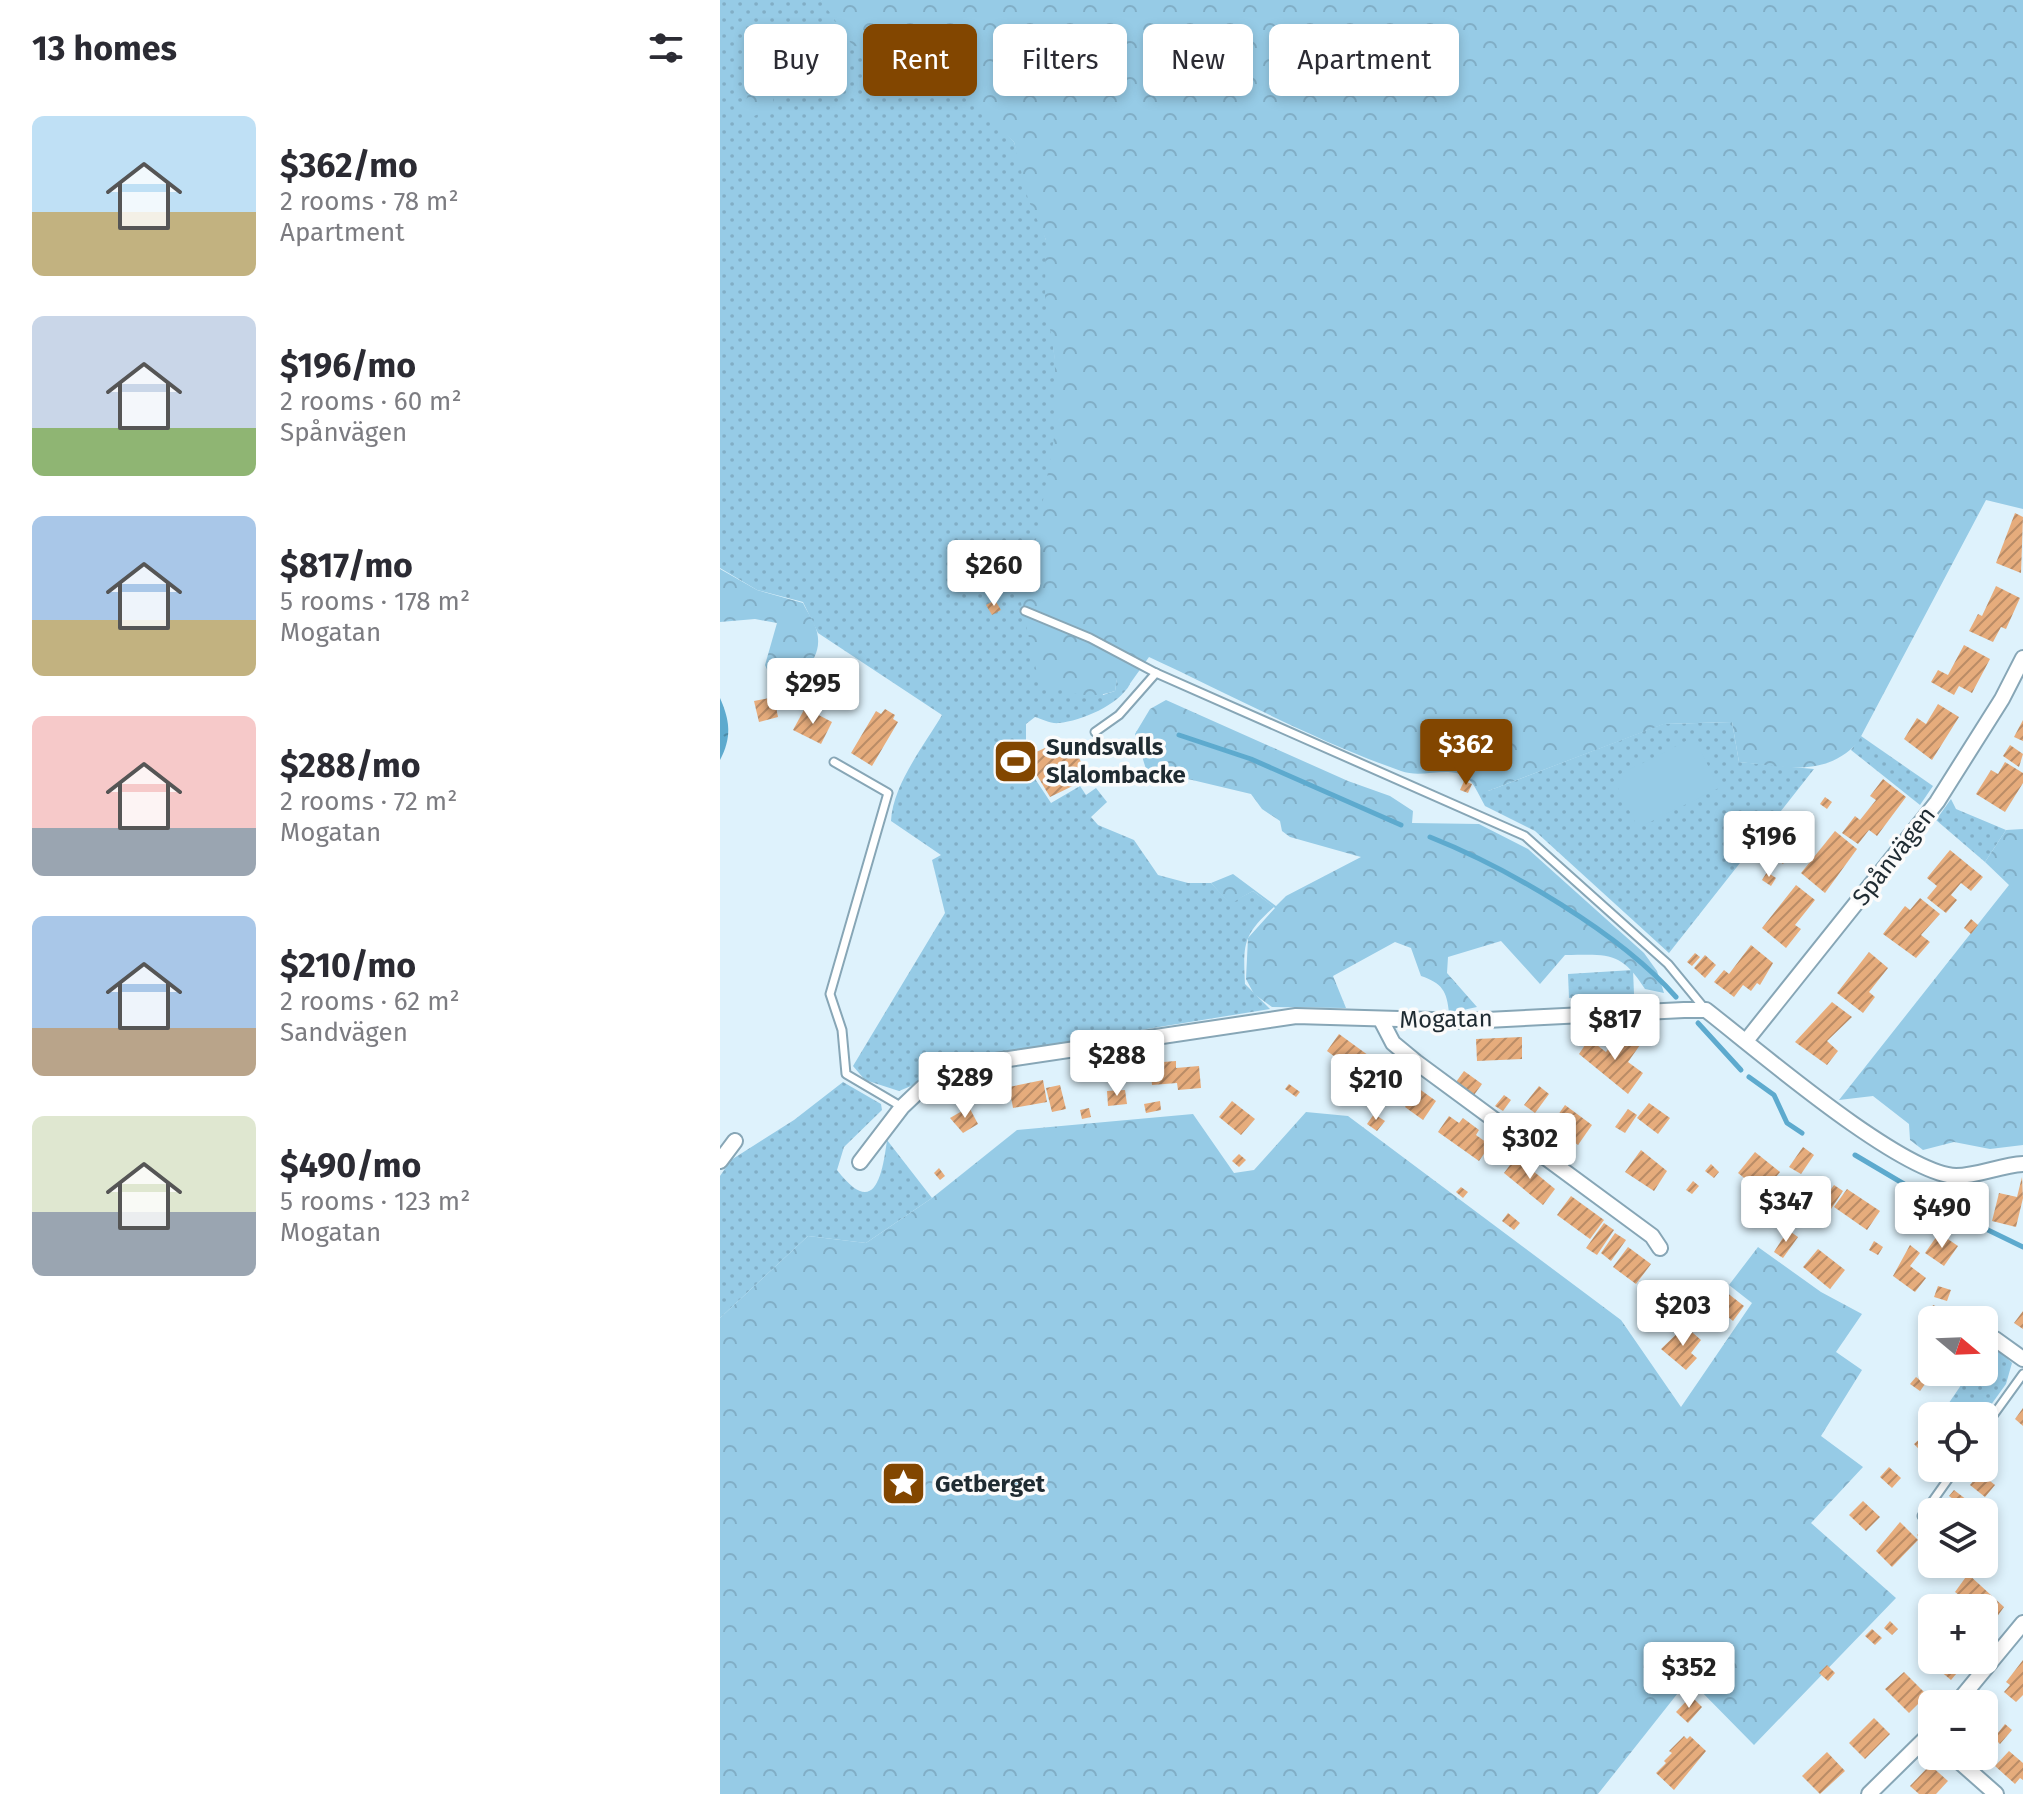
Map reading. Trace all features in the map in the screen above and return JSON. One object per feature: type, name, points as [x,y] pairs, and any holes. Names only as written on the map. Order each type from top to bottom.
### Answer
[{"type":"street","name":"Spånvägen","points":[[1746,1041],[1937,802],[2002,699],[2023,658]]},
{"type":"street","points":[[1706,1010],[1849,1120],[1914,1163],[1955,1176],[2023,1164]]},
{"type":"street","name":"Mogatan","points":[[860,1162],[902,1107],[922,1088],[982,1063],[1296,1016],[1467,1021],[1706,1010]]},
{"type":"street","points":[[1381,1020],[1393,1043],[1416,1062],[1652,1236],[1660,1248]]},
{"type":"street","points":[[720,1161],[735,1141]]},
{"type":"street","points":[[1998,1341],[2023,1359]]},
{"type":"street","points":[[1968,1690],[2023,1623]]},
{"type":"street","points":[[1869,1794],[1918,1747]]},
{"type":"street","points":[[1969,1770],[1996,1794]]},
{"type":"lane","points":[[1025,611],[1090,638],[1156,673],[1525,836],[1668,964],[1706,1010]]},
{"type":"lane","points":[[1095,732],[1119,715],[1156,673]]},
{"type":"lane","points":[[834,762],[888,793],[830,994],[842,1030],[846,1074],[902,1107]]},
{"type":"lane","points":[[1998,1409],[2023,1374]]},
{"type":"green space","points":[[720,0],[821,0],[872,24],[863,24],[863,96],[969,96],[1014,142],[1046,240],[1054,353],[1103,695],[1115,691],[1117,678],[1130,684],[1109,705],[1088,715],[1056,723],[1035,717],[1026,724],[1026,765],[1051,803],[1080,786],[1086,795],[1096,788],[1107,802],[1091,817],[1098,825],[1134,840],[1158,875],[1188,883],[1211,883],[1230,903],[1253,891],[1274,907],[1251,933],[1244,959],[1245,984],[1270,1009],[986,1055],[899,1091],[865,1080],[853,1066],[945,913],[932,860],[941,855],[891,821],[903,779],[942,715],[818,633],[803,602],[757,590],[720,568]]},
{"type":"green space","points":[[821,0],[2023,0],[2023,509],[1986,500],[1858,742],[1845,754],[1817,766],[1787,767],[1739,762],[1732,722],[1664,724],[1488,791],[1477,791],[1470,781],[1453,772],[1411,773],[1370,759],[1149,657],[1129,685],[1117,679],[1115,691],[1105,694],[1077,694],[1039,682],[1019,594],[1036,540],[1058,415],[1054,354],[1045,296],[1046,240],[1028,199],[1014,142],[963,96],[977,96],[977,24],[863,24],[863,46],[853,46],[847,37],[847,24],[838,24]]},
{"type":"green space","points":[[747,96],[773,96],[773,108],[754,116],[743,109]]},
{"type":"green space","points":[[720,569],[757,590],[803,603],[816,628],[818,642],[813,660],[800,674],[775,687],[765,665],[777,623],[755,619],[720,622]]},
{"type":"green space","points":[[1166,700],[1348,781],[1390,796],[1413,811],[1412,823],[1479,824],[1528,849],[1644,953],[1657,971],[1664,993],[1645,989],[1628,967],[1603,955],[1565,955],[1540,984],[1501,941],[1448,957],[1447,973],[1477,1007],[1449,1013],[1442,989],[1421,976],[1411,948],[1395,942],[1333,976],[1346,1008],[1272,1007],[1254,994],[1246,979],[1248,938],[1275,908],[1253,891],[1230,904],[1211,883],[1233,874],[1276,906],[1286,896],[1361,857],[1290,837],[1282,831],[1280,821],[1262,809],[1251,794],[1146,769],[1135,734],[1150,709]]},
{"type":"green space","points":[[1732,722],[1739,762],[1814,769],[1669,953],[1535,831],[1485,806],[1477,791],[1488,791],[1663,724]]},
{"type":"green space","points":[[1861,736],[1933,786],[1920,805],[1851,750]]},
{"type":"green space","points":[[1694,737],[1719,788],[1638,828],[1613,778]]},
{"type":"green space","points":[[1951,799],[1956,809],[2006,830],[1985,862],[1936,820]]},
{"type":"green space","points":[[2023,829],[2023,1145],[1990,1149],[1954,1142],[1923,1150],[1910,1140],[1909,1124],[1873,1096],[1839,1100],[2009,885],[1985,862],[2006,830]]},
{"type":"green space","points":[[1633,970],[1634,994],[1569,998],[1568,974]]},
{"type":"green space","points":[[843,1082],[881,1104],[882,1110],[844,1147],[837,1170],[850,1184],[868,1192],[879,1179],[887,1140],[932,1198],[866,1243],[808,1236],[720,1318],[720,1176],[731,1160],[794,1120]]},
{"type":"green space","points":[[1306,1112],[1348,1116],[1621,1320],[1681,1407],[1752,1303],[1729,1285],[1758,1247],[1821,1292],[1862,1314],[1836,1352],[1862,1370],[1821,1436],[1863,1467],[1811,1523],[1896,1598],[1754,1745],[1689,1679],[1598,1794],[720,1794],[720,1318],[808,1236],[866,1243],[932,1198],[1017,1130],[1193,1114],[1234,1173],[1254,1170]]},
{"type":"green space","points":[[1998,1348],[2012,1363],[2006,1384],[1993,1402],[1950,1402],[1960,1386],[1998,1386]]},
{"type":"water","points":[[720,698],[728,729],[720,760]]},
{"type":"building","points":[[2015,513],[2023,517],[2021,573],[1996,563]]},
{"type":"building","points":[[1996,586],[2020,598],[2006,629],[2001,627],[1993,642],[1969,631],[1978,614],[1982,616]]},
{"type":"building","points":[[995,600],[1001,610],[992,615],[986,605]]},
{"type":"building","points":[[1964,645],[1990,659],[1972,693],[1959,686],[1954,695],[1931,682],[1938,670],[1948,675]]},
{"type":"building","points":[[774,697],[778,717],[759,722],[754,701]]},
{"type":"building","points":[[1938,704],[1959,717],[1932,760],[1904,739],[1917,718],[1926,724]]},
{"type":"building","points":[[805,708],[832,722],[821,744],[793,730]]},
{"type":"building","points":[[885,709],[895,715],[893,719],[898,722],[872,766],[851,753],[876,711],[881,714]]},
{"type":"building","points":[[2023,720],[2023,741],[2014,737]]},
{"type":"building","points":[[1064,739],[1070,750],[1074,748],[1084,768],[1080,770],[1085,780],[1050,797],[1032,767],[1035,765],[1030,755]]},
{"type":"building","points":[[2010,745],[2023,754],[2019,767],[2003,756]]},
{"type":"building","points":[[2005,762],[2023,773],[2023,783],[2005,812],[1976,794],[1991,770],[1998,774]]},
{"type":"building","points":[[1883,779],[1906,797],[1877,836],[1869,830],[1858,844],[1842,833],[1855,816],[1860,820],[1876,800],[1870,796]]},
{"type":"building","points":[[1464,781],[1472,784],[1468,793],[1460,790]]},
{"type":"building","points":[[1825,797],[1832,802],[1827,809],[1820,804]]},
{"type":"building","points":[[1835,831],[1857,849],[1825,893],[1801,873]]},
{"type":"building","points":[[1782,848],[1790,854],[1783,864],[1775,858]]},
{"type":"building","points":[[1950,850],[1983,877],[1971,891],[1961,883],[1951,895],[1957,900],[1946,913],[1927,898],[1937,886],[1927,878]]},
{"type":"building","points":[[1767,872],[1776,878],[1771,886],[1762,880]]},
{"type":"building","points":[[1796,885],[1815,900],[1795,925],[1801,929],[1786,948],[1762,928]]},
{"type":"building","points":[[1920,898],[1940,914],[1921,935],[1930,942],[1916,958],[1883,934],[1905,906],[1910,910]]},
{"type":"building","points":[[1971,919],[1978,925],[1971,934],[1964,928]]},
{"type":"building","points":[[1751,945],[1773,963],[1760,985],[1757,983],[1751,991],[1743,985],[1734,997],[1714,982],[1724,970],[1729,974]]},
{"type":"building","points":[[1869,952],[1888,968],[1869,992],[1875,997],[1863,1013],[1837,993]]},
{"type":"building","points":[[1695,953],[1700,957],[1692,966],[1687,962]]},
{"type":"building","points":[[1705,955],[1716,965],[1705,978],[1694,968]]},
{"type":"building","points":[[1832,1002],[1852,1017],[1827,1041],[1838,1051],[1827,1065],[1795,1042]]},
{"type":"building","points":[[1339,1034],[1372,1058],[1369,1063],[1378,1068],[1364,1089],[1356,1083],[1360,1075],[1327,1051]]},
{"type":"building","points":[[1626,1034],[1640,1045],[1628,1062],[1643,1073],[1628,1094],[1579,1054],[1589,1039],[1606,1052],[1609,1048],[1613,1051]]},
{"type":"building","points":[[1522,1037],[1522,1059],[1477,1061],[1476,1039]]},
{"type":"building","points":[[1176,1061],[1176,1068],[1199,1066],[1201,1088],[1178,1090],[1177,1083],[1152,1085],[1150,1063]]},
{"type":"building","points":[[1464,1071],[1482,1084],[1474,1095],[1456,1082]]},
{"type":"building","points":[[1043,1080],[1047,1102],[1013,1108],[1009,1087]]},
{"type":"building","points":[[1289,1084],[1300,1092],[1296,1097],[1285,1089]]},
{"type":"building","points":[[1060,1085],[1066,1109],[1052,1112],[1046,1088]]},
{"type":"building","points":[[1539,1086],[1549,1094],[1535,1113],[1524,1105]]},
{"type":"building","points":[[1418,1088],[1436,1101],[1423,1120],[1405,1107]]},
{"type":"building","points":[[1125,1090],[1127,1104],[1108,1106],[1107,1091]]},
{"type":"building","points":[[1504,1095],[1511,1100],[1503,1111],[1495,1106]]},
{"type":"building","points":[[1160,1101],[1161,1110],[1146,1113],[1144,1104]]},
{"type":"building","points":[[1232,1101],[1255,1119],[1241,1135],[1219,1117]]},
{"type":"building","points":[[1649,1103],[1670,1118],[1658,1134],[1637,1118]]},
{"type":"building","points":[[1565,1105],[1592,1125],[1578,1145],[1551,1125]]},
{"type":"building","points":[[969,1107],[978,1124],[963,1133],[950,1118]]},
{"type":"building","points":[[1089,1108],[1091,1117],[1082,1119],[1080,1110]]},
{"type":"building","points":[[1628,1109],[1637,1115],[1625,1133],[1615,1127]]},
{"type":"building","points":[[1374,1114],[1385,1121],[1377,1131],[1367,1124]]},
{"type":"building","points":[[1449,1116],[1459,1123],[1463,1118],[1479,1130],[1476,1135],[1490,1145],[1479,1161],[1438,1132]]},
{"type":"building","points":[[1803,1147],[1814,1155],[1801,1174],[1789,1167]]},
{"type":"building","points":[[1641,1150],[1667,1171],[1654,1191],[1625,1172]]},
{"type":"building","points":[[1755,1152],[1780,1172],[1763,1193],[1738,1173]]},
{"type":"building","points":[[1239,1154],[1246,1160],[1239,1167],[1232,1161]]},
{"type":"building","points":[[1516,1157],[1555,1189],[1543,1205],[1504,1173]]},
{"type":"building","points":[[1711,1164],[1719,1172],[1714,1178],[1705,1171]]},
{"type":"building","points":[[939,1168],[945,1176],[940,1180],[934,1173]]},
{"type":"building","points":[[2022,1177],[2023,1198],[2016,1227],[1992,1221],[1999,1193],[2017,1197]]},
{"type":"building","points":[[1693,1181],[1699,1186],[1692,1194],[1686,1190]]},
{"type":"building","points":[[1834,1185],[1843,1191],[1829,1212],[1819,1206]]},
{"type":"building","points":[[1461,1187],[1468,1192],[1463,1198],[1456,1192]]},
{"type":"building","points":[[1847,1189],[1880,1211],[1867,1230],[1834,1207]]},
{"type":"building","points":[[1571,1196],[1604,1220],[1590,1239],[1557,1215]]},
{"type":"building","points":[[1508,1213],[1520,1223],[1514,1230],[1502,1221]]},
{"type":"building","points":[[1604,1223],[1614,1230],[1597,1255],[1586,1248]]},
{"type":"building","points":[[1788,1230],[1798,1237],[1783,1258],[1774,1252]]},
{"type":"building","points":[[1615,1233],[1626,1240],[1611,1261],[1601,1253]]},
{"type":"building","points":[[1939,1233],[1958,1246],[1944,1266],[1925,1253]]},
{"type":"building","points":[[1874,1241],[1883,1247],[1878,1255],[1869,1250]]},
{"type":"building","points":[[1910,1245],[1920,1253],[1910,1266],[1926,1278],[1915,1292],[1893,1276]]},
{"type":"building","points":[[1628,1247],[1651,1264],[1636,1284],[1613,1267]]},
{"type":"building","points":[[1818,1249],[1845,1270],[1830,1289],[1803,1267]]},
{"type":"building","points":[[1664,1281],[1670,1286],[1665,1294],[1658,1289]]},
{"type":"building","points":[[1717,1285],[1744,1306],[1733,1321],[1706,1299]]},
{"type":"building","points":[[1938,1286],[1951,1290],[1947,1301],[1934,1297]]},
{"type":"building","points":[[2023,1311],[2023,1329],[2014,1323]]},
{"type":"building","points":[[1685,1326],[1701,1340],[1691,1353],[1697,1358],[1686,1370],[1661,1349]]},
{"type":"building","points":[[1916,1377],[1918,1386],[1924,1386],[1920,1391],[1910,1384]]},
{"type":"building","points":[[2023,1408],[2023,1426],[2015,1419]]},
{"type":"building","points":[[1889,1467],[1901,1478],[1892,1488],[1880,1477]]},
{"type":"building","points":[[1972,1482],[1991,1482],[1995,1485],[1985,1497],[1970,1485]]},
{"type":"building","points":[[1954,1490],[1964,1498],[1952,1498],[1949,1496]]},
{"type":"building","points":[[1863,1501],[1880,1517],[1866,1531],[1849,1515]]},
{"type":"building","points":[[1900,1522],[1918,1540],[1892,1567],[1876,1551]]},
{"type":"building","points":[[1965,1578],[1972,1578],[1990,1594],[1958,1594],[1955,1592]]},
{"type":"building","points":[[1998,1602],[2004,1607],[1998,1615]]},
{"type":"building","points":[[1890,1621],[1898,1629],[1892,1635],[1884,1628]]},
{"type":"building","points":[[1872,1629],[1882,1638],[1875,1645],[1865,1636]]},
{"type":"building","points":[[2023,1660],[2023,1695],[2016,1702],[2004,1692],[2010,1685],[2006,1682]]},
{"type":"building","points":[[1827,1665],[1835,1673],[1828,1681],[1819,1673]]},
{"type":"building","points":[[1904,1672],[1922,1690],[1918,1690],[1918,1704],[1909,1713],[1885,1689]]},
{"type":"building","points":[[1691,1696],[1702,1707],[1688,1723],[1676,1712]]},
{"type":"building","points":[[1874,1718],[1890,1734],[1865,1759],[1849,1743]]},
{"type":"building","points":[[2005,1724],[2012,1730],[2000,1744],[1998,1733]]},
{"type":"building","points":[[1684,1736],[1687,1739],[1690,1736],[1706,1751],[1674,1790],[1656,1773],[1672,1753],[1669,1751]]},
{"type":"building","points":[[2009,1751],[2023,1763],[2023,1780],[2020,1778],[2015,1784],[1998,1769],[1998,1763]]},
{"type":"building","points":[[1827,1752],[1845,1771],[1820,1794],[1802,1776]]},
{"type":"building","points":[[1925,1770],[1936,1770],[1948,1781],[1936,1794],[1919,1794],[1910,1786]]},
{"type":"waterway","points":[[1179,735],[1251,759],[1401,825]]},
{"type":"waterway","points":[[1430,837],[1527,884],[1594,926],[1653,973],[1676,997]]},
{"type":"waterway","points":[[1698,1023],[1741,1070]]},
{"type":"waterway","points":[[1749,1077],[1774,1095],[1787,1123],[1802,1133]]},
{"type":"waterway","points":[[1855,1155],[1926,1197],[1943,1195],[1988,1230],[2023,1247]]},
{"type":"place","name":"Sundsvalls Slalombacke","points":[[1015,761]]},
{"type":"place","name":"Getberget","points":[[904,1484]]}]
